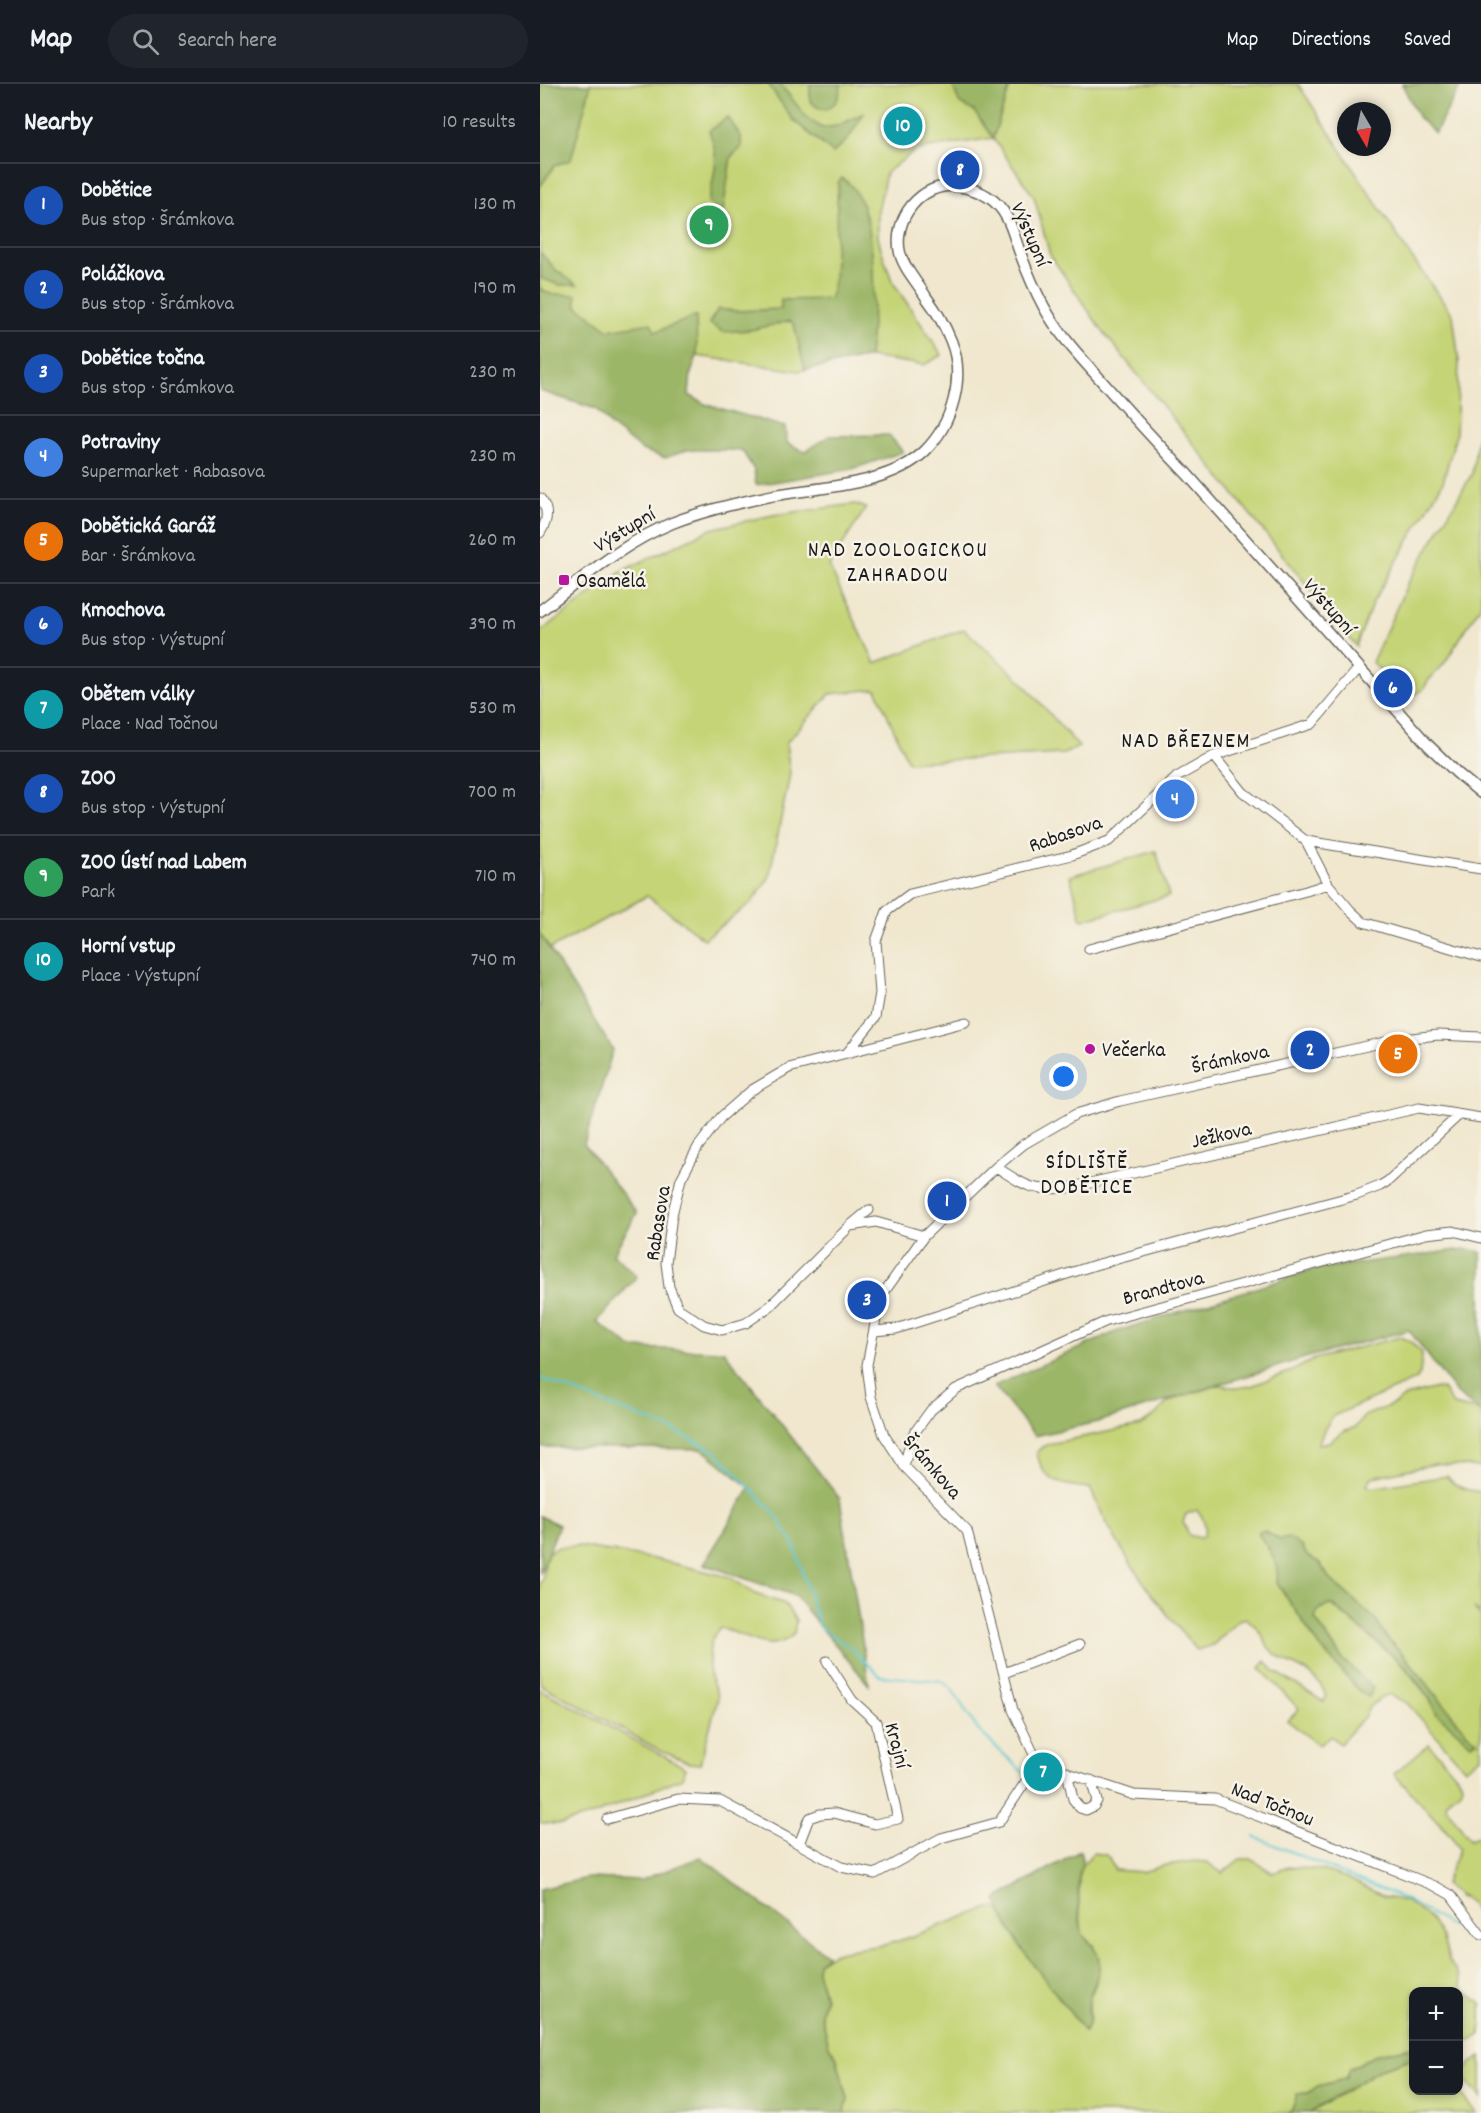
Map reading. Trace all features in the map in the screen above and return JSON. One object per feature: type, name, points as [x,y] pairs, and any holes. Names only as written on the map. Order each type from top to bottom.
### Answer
[{"type":"street","name":"Výstupní","points":[[540,611],[624,548],[673,523],[736,503],[873,479],[913,461],[925,451],[940,434],[954,400],[957,374],[956,356],[941,321],[906,266],[900,253],[899,239],[902,223],[909,208],[919,197],[934,189],[954,186],[987,195],[998,204],[1007,218],[1026,270],[1043,306],[1070,344],[1429,747],[1481,793]]},
{"type":"street","points":[[540,498],[545,504],[546,524],[540,532]]},
{"type":"street","name":"Rabasova","points":[[847,1053],[876,1017],[880,993],[876,941],[887,911],[910,894],[1072,855],[1109,842],[1177,777],[1214,756],[1312,724],[1359,668]]},
{"type":"street","points":[[1214,756],[1243,792],[1306,841],[1328,884],[1363,922],[1481,957]]},
{"type":"street","points":[[1306,841],[1481,869]]},
{"type":"street","points":[[1089,949],[1328,884]]},
{"type":"street","name":"Rabasova","points":[[869,1210],[769,1306],[746,1323],[722,1329],[704,1325],[678,1308],[669,1287],[666,1263],[672,1215],[681,1179],[699,1147],[721,1117],[752,1090],[789,1068],[966,1022]]},
{"type":"street","name":"Šrámkova","points":[[1038,1763],[1013,1710],[967,1531],[904,1466],[884,1435],[871,1397],[867,1365],[880,1298],[924,1236],[996,1167],[1024,1144],[1076,1114],[1120,1101],[1394,1040],[1438,1035],[1481,1037]]},
{"type":"street","name":"Ježkova","points":[[996,1167],[1028,1187],[1042,1190],[1068,1188],[1419,1108],[1481,1118]]},
{"type":"street","points":[[874,1331],[896,1329],[1095,1265],[1357,1195],[1380,1186],[1458,1116]]},
{"type":"street","points":[[850,1227],[876,1222],[924,1236]]},
{"type":"street","name":"Brandtova","points":[[904,1466],[912,1436],[931,1410],[956,1389],[1107,1321],[1426,1234],[1453,1231],[1481,1238]]},
{"type":"street","points":[[866,1293],[880,1298]]},
{"type":"street","points":[[1004,1673],[1080,1644]]},
{"type":"street","name":"Krajní","points":[[799,1844],[809,1818],[820,1814],[834,1813],[875,1824],[898,1819],[876,1722],[852,1701],[827,1661]]},
{"type":"street","points":[[607,1819],[678,1799],[720,1801],[841,1867],[875,1874],[941,1838],[999,1822],[1038,1763]]},
{"type":"street","name":"Nad Točnou","points":[[1038,1763],[1134,1795],[1215,1799],[1435,1886],[1451,1895],[1481,1935]]},
{"type":"street","points":[[1067,1772],[1073,1798],[1080,1808],[1086,1809],[1094,1806],[1097,1801],[1091,1780]]},
{"type":"green space","points":[[540,84],[1298,84],[1337,144],[1337,156],[1345,156],[1412,258],[1453,315],[1459,362],[1456,435],[1443,482],[1373,602],[1356,646],[1101,329],[1050,255],[1034,197],[993,138],[916,150],[886,173],[878,211],[878,238],[892,281],[942,355],[924,365],[869,357],[799,371],[697,356],[626,373],[540,372]]},
{"type":"green space","points":[[540,84],[591,84],[571,160],[555,165],[540,187]]},
{"type":"green space","points":[[768,84],[780,84],[808,119],[822,128],[837,126],[864,113],[848,139],[833,153],[793,120]]},
{"type":"green space","points":[[810,84],[841,84],[837,100],[826,109],[817,107],[810,101]]},
{"type":"green space","points":[[952,84],[1011,84],[993,138],[974,111],[960,104]]},
{"type":"green space","points":[[1402,84],[1461,84],[1435,133],[1419,118]]},
{"type":"green space","points":[[728,117],[741,137],[741,148],[731,157],[723,212],[708,203],[716,158],[709,131]]},
{"type":"green space","points":[[842,178],[855,191],[864,210],[870,234],[873,261],[873,314],[869,357],[805,370],[794,325],[790,321],[751,330],[723,332],[709,323],[718,309],[736,311],[781,309],[781,300],[830,299],[834,281],[838,183]]},
{"type":"green space","points":[[540,252],[556,270],[577,285],[559,285],[541,278]]},
{"type":"green space","points":[[540,288],[550,294],[576,295],[577,306],[609,330],[651,323],[655,332],[696,316],[697,356],[691,373],[689,395],[705,404],[785,427],[787,443],[805,452],[829,436],[889,435],[903,452],[852,469],[756,485],[754,470],[742,450],[687,450],[665,458],[642,450],[611,426],[596,409],[540,391]]},
{"type":"green space","points":[[1481,417],[1481,605],[1444,664],[1423,690],[1408,698],[1372,662],[1408,583],[1472,474]]},
{"type":"green space","points":[[855,504],[866,508],[829,566],[875,663],[964,629],[1022,682],[1079,747],[1063,754],[908,762],[876,689],[830,694],[786,743],[790,774],[769,878],[752,902],[704,939],[647,896],[550,949],[540,934],[540,632],[624,570],[711,529],[773,515]]},
{"type":"green space","points":[[1156,851],[1169,896],[1082,920],[1070,876]]},
{"type":"green space","points":[[540,934],[613,1050],[584,1144],[637,1213],[613,1254],[637,1276],[597,1322],[632,1348],[724,1351],[840,1499],[869,1685],[795,1596],[704,1564],[750,1488],[702,1449],[540,1447]]},
{"type":"green space","points":[[1465,1249],[1481,1252],[1481,1412],[1456,1393],[1409,1330],[1308,1357],[1097,1422],[1035,1436],[994,1386],[1118,1331],[1316,1269]]},
{"type":"green space","points":[[1400,1337],[1411,1342],[1422,1353],[1420,1374],[1417,1379],[1333,1416],[1318,1444],[1329,1442],[1341,1433],[1356,1427],[1364,1416],[1394,1404],[1406,1396],[1437,1388],[1443,1389],[1453,1405],[1481,1411],[1481,1467],[1435,1464],[1372,1477],[1367,1485],[1371,1488],[1447,1476],[1458,1486],[1481,1492],[1481,1613],[1474,1608],[1481,1617],[1481,1757],[1465,1769],[1407,1703],[1388,1694],[1370,1706],[1364,1717],[1340,1744],[1331,1736],[1319,1745],[1288,1721],[1299,1709],[1260,1668],[1266,1661],[1274,1671],[1324,1702],[1326,1696],[1321,1685],[1308,1672],[1285,1661],[1269,1648],[1258,1629],[1245,1618],[1239,1620],[1213,1645],[1197,1650],[1137,1573],[1111,1531],[1090,1488],[1055,1481],[1044,1471],[1040,1463],[1037,1452],[1049,1444],[1141,1425],[1168,1402],[1182,1396],[1220,1385],[1237,1388],[1251,1386],[1292,1371],[1315,1359]],"holes":[[[1197,1510],[1203,1519],[1204,1526],[1203,1537],[1199,1538],[1189,1535],[1183,1522],[1186,1514]],[[1265,1531],[1280,1540],[1302,1547],[1308,1557],[1319,1562],[1329,1578],[1376,1620],[1386,1637],[1476,1741],[1437,1714],[1429,1698],[1403,1665],[1332,1605],[1320,1609],[1315,1619],[1343,1660],[1373,1688],[1320,1647],[1277,1583],[1279,1573]]]},
{"type":"green space","points":[[540,1516],[559,1525],[540,1574]]},
{"type":"green space","points":[[1259,1531],[1265,1531],[1280,1540],[1289,1538],[1302,1547],[1308,1557],[1319,1562],[1329,1578],[1376,1620],[1386,1637],[1402,1653],[1466,1732],[1477,1741],[1471,1744],[1437,1714],[1429,1698],[1404,1665],[1333,1605],[1323,1607],[1317,1612],[1315,1619],[1343,1660],[1373,1688],[1369,1697],[1361,1693],[1320,1647],[1277,1583],[1276,1563],[1259,1535]]},
{"type":"green space","points":[[579,1546],[659,1560],[729,1577],[755,1594],[785,1604],[796,1620],[794,1634],[776,1644],[758,1642],[720,1628],[716,1632],[711,1643],[709,1663],[718,1698],[700,1764],[690,1763],[661,1751],[540,1684],[540,1584],[547,1553],[559,1547]]},
{"type":"green space","points":[[540,1689],[686,1768],[682,1778],[596,1814],[562,1824],[540,1823]]},
{"type":"green space","points":[[1429,1744],[1463,1783],[1462,1789],[1447,1802],[1447,1808],[1470,1840],[1481,1836],[1481,1914],[1476,1914],[1468,1901],[1457,1896],[1462,1896],[1444,1885],[1459,1849],[1451,1836],[1394,1774]]},
{"type":"green space","points":[[1080,1851],[1083,1864],[1078,1887],[1082,1933],[1097,1952],[1099,1962],[1098,1974],[1090,1994],[1088,2023],[1084,2032],[1024,1951],[1003,1917],[996,1899]]},
{"type":"green space","points":[[1093,1853],[1107,1855],[1115,1870],[1142,1872],[1166,1865],[1195,1861],[1207,1862],[1222,1873],[1240,1859],[1251,1859],[1273,1873],[1288,1867],[1322,1870],[1347,1878],[1385,1897],[1406,1901],[1431,1919],[1443,1939],[1450,1963],[1459,1975],[1462,1987],[1409,1987],[1409,2048],[1346,2079],[1318,2086],[1308,2093],[1297,2094],[1292,2110],[1288,2113],[844,2113],[848,2099],[836,2056],[829,2046],[821,2013],[825,1998],[817,1971],[818,1963],[843,1951],[888,1944],[993,1907],[1000,1911],[1028,1956],[1085,2032],[1090,2020],[1089,2000],[1096,1983],[1097,1955],[1093,1945],[1082,1935],[1079,1868]]},
{"type":"green space","points":[[701,1857],[827,1955],[818,1963],[817,1971],[825,1998],[821,2013],[829,2046],[836,2056],[848,2100],[844,2113],[540,2113],[540,1889],[588,1878],[641,1880]]},
{"type":"green space","points":[[1463,1988],[1481,2004],[1481,2034],[1473,2040],[1463,2041]]},
{"type":"green space","points":[[1409,2048],[1409,2059],[1380,2069],[1310,2113],[1288,2113],[1292,2110],[1297,2094],[1308,2093],[1318,2086],[1345,2079],[1349,2069],[1377,2054]]},
{"type":"green space","points":[[1481,2057],[1481,2098],[1466,2081],[1464,2072],[1471,2063]]},
{"type":"green space","points":[[1409,2059],[1409,2095],[1461,2095],[1476,2113],[1310,2113],[1380,2069]]},
{"type":"waterway","points":[[540,1378],[671,1429],[716,1452],[775,1514],[794,1544],[819,1626],[854,1651],[880,1676],[942,1681],[951,1688],[978,1730],[1026,1775]]},
{"type":"waterway","points":[[1255,1837],[1405,1899],[1453,1927]]},
{"type":"place","name":"Horní vstup","points":[[903,126]]},
{"type":"place","name":"ZOO","points":[[960,170]]},
{"type":"place","name":"ZOO Ústí nad Labem","points":[[709,225]]},
{"type":"place","name":"Osamělá","points":[[564,580]]},
{"type":"place","name":"Kmochova","points":[[1393,688]]},
{"type":"place","name":"Potraviny","points":[[1175,799]]},
{"type":"place","name":"Večerka","points":[[1090,1049]]},
{"type":"place","name":"Poláčkova","points":[[1310,1050]]},
{"type":"place","name":"Dobětická Garáž","points":[[1398,1054]]},
{"type":"place","name":"Dobětice","points":[[947,1201]]},
{"type":"place","name":"Dobětice točna","points":[[867,1300]]},
{"type":"place","name":"Obětem války","points":[[1043,1772]]},
{"type":"district","name":"NAD ZOOLOGICKOU ZAHRADOU","points":[[898,560]]},
{"type":"district","name":"NAD BŘEZNEM","points":[[1186,739]]},
{"type":"district","name":"SÍDLIŠTĚ DOBĚTICE","points":[[1087,1172]]}]
